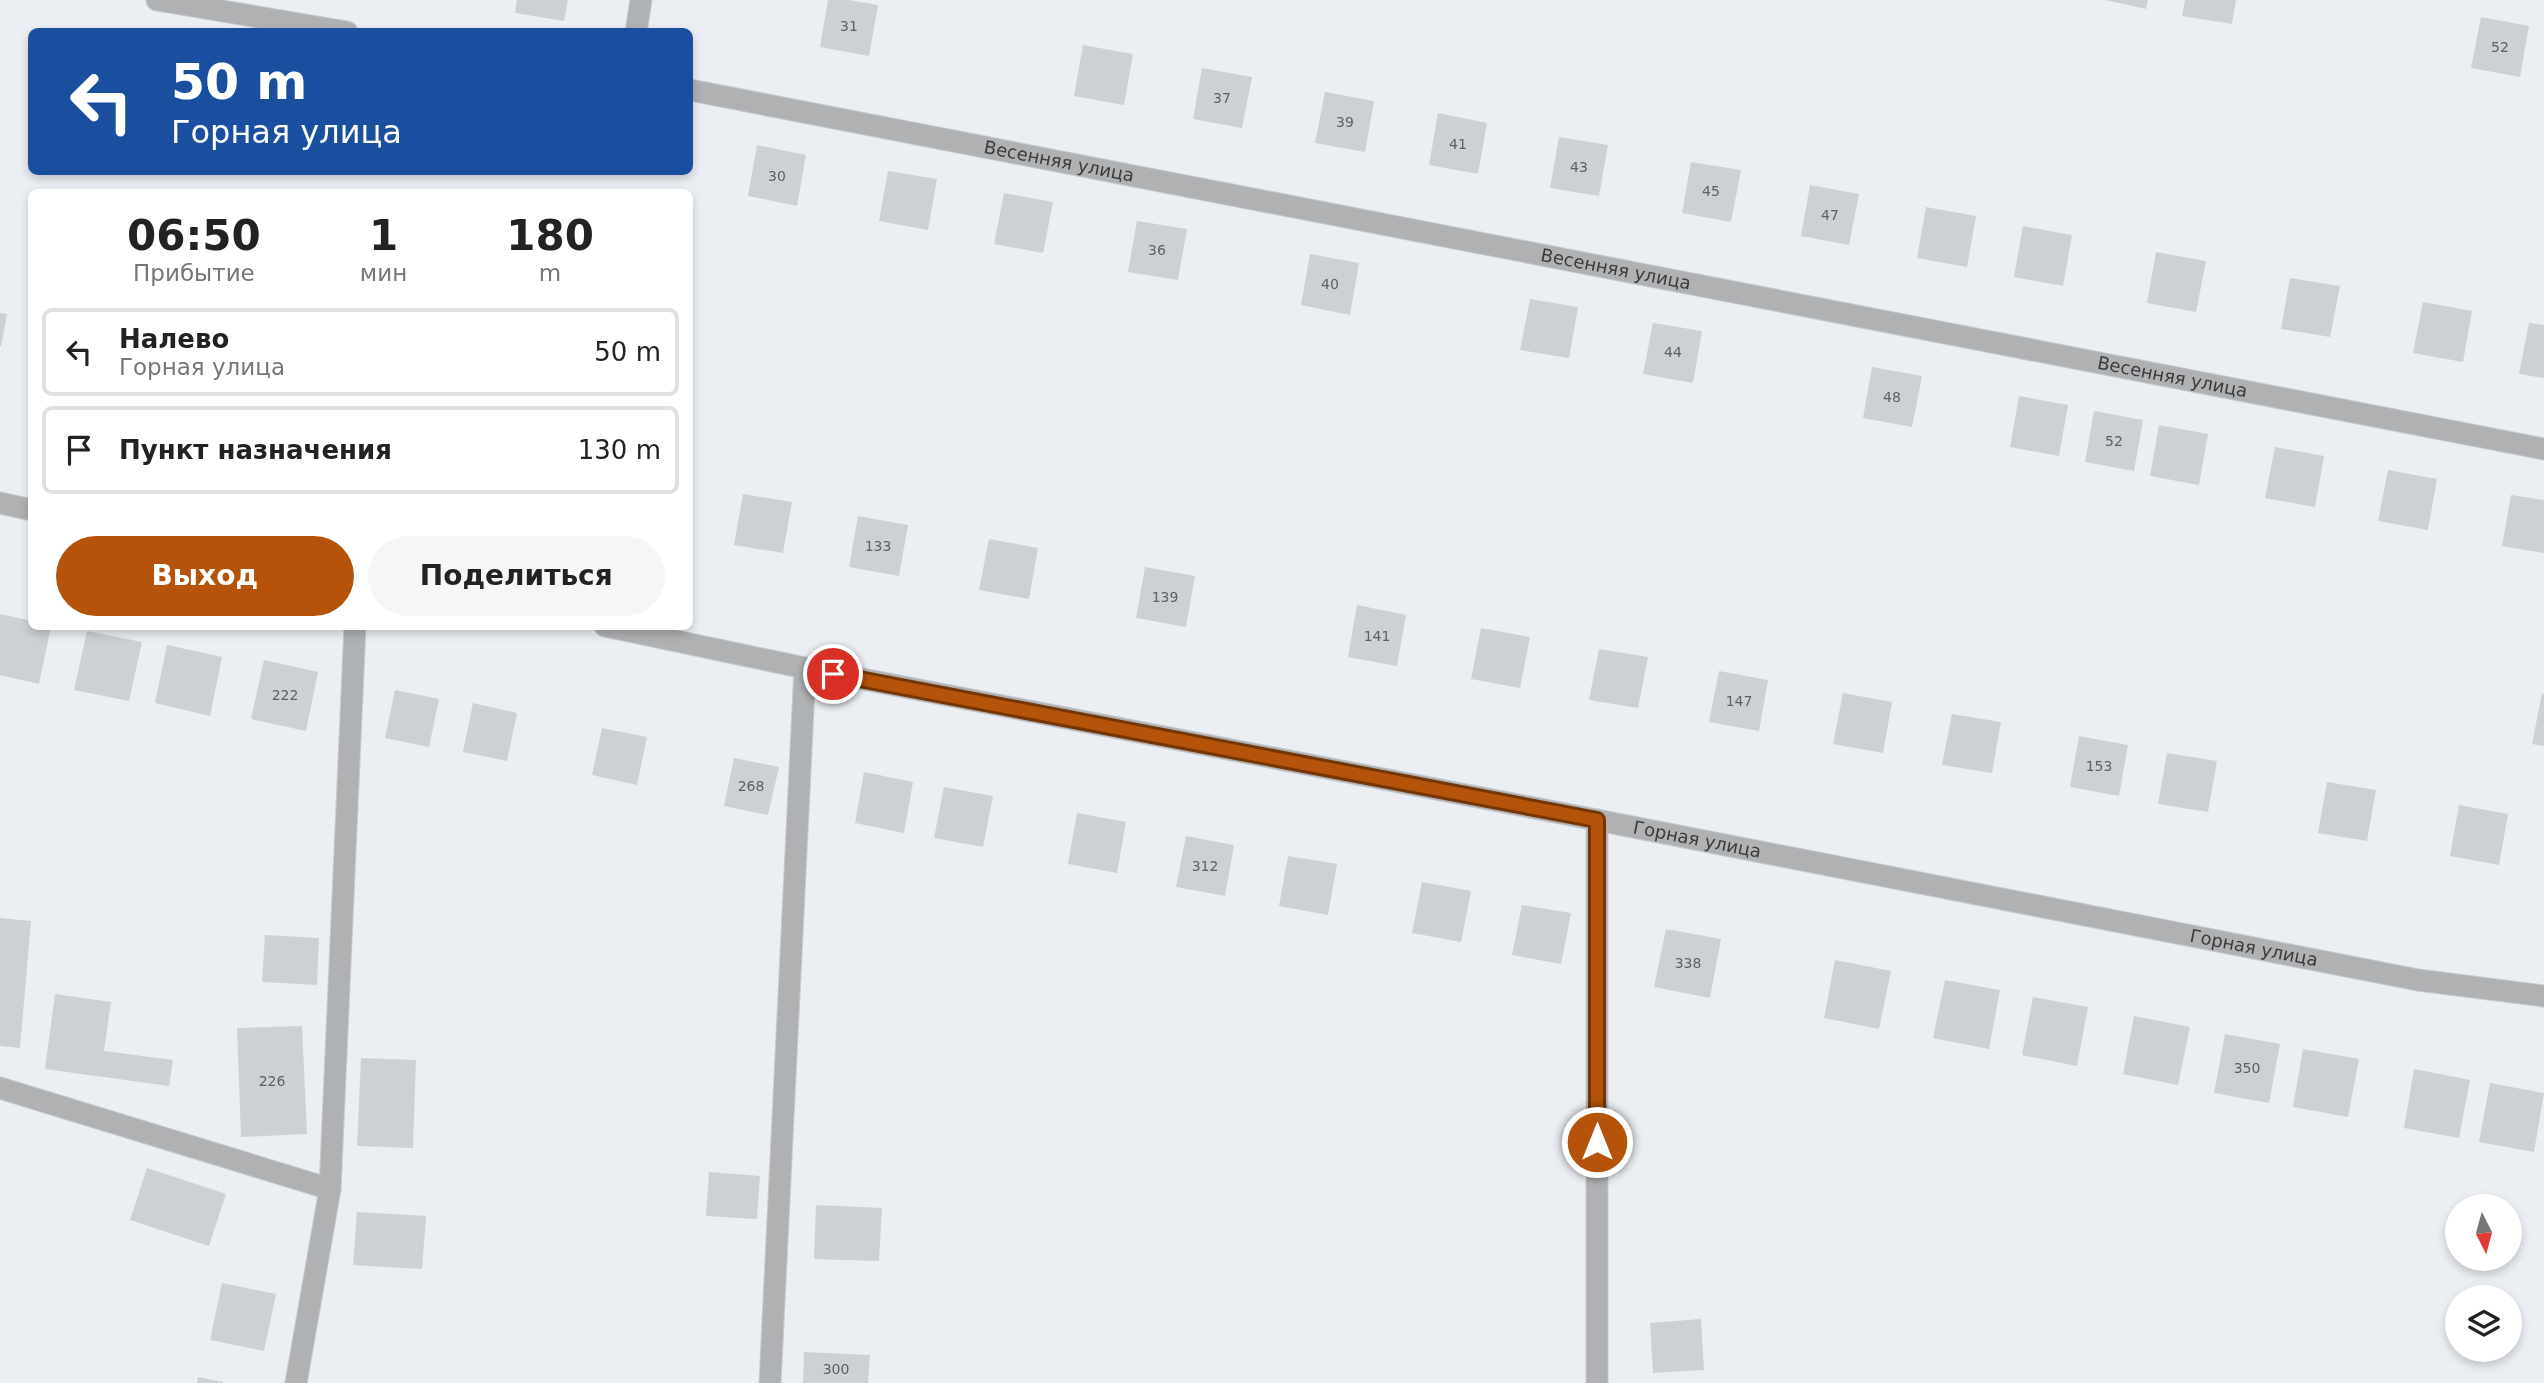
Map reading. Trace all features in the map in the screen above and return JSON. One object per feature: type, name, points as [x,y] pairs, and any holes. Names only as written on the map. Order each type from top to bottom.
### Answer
[{"type":"street","points":[[158,0],[323,28]]},
{"type":"street","points":[[637,28],[641,0]]},
{"type":"street","name":"Весенняя улица","points":[[693,91],[2544,449]]},
{"type":"street","points":[[0,503],[28,509]]},
{"type":"street","points":[[296,1383],[330,1189],[355,630]]},
{"type":"street","name":"Горная улица","points":[[625,630],[805,668],[2418,980],[2544,996]]},
{"type":"street","points":[[770,1383],[805,668]]},
{"type":"street","points":[[1597,820],[1597,1383]]},
{"type":"street","points":[[0,1088],[330,1189]]},
{"type":"building","points":[[517,0],[568,0],[564,21],[515,13]]},
{"type":"building","points":[[828,0],[878,5],[869,56],[820,47]]},
{"type":"building","points":[[2105,0],[2148,0],[2146,9]]},
{"type":"building","points":[[2185,0],[2236,0],[2232,24],[2182,16]]},
{"type":"building","points":[[2481,17],[2529,26],[2520,77],[2471,68]]},
{"type":"building","points":[[1083,45],[1133,54],[1124,105],[1074,96]]},
{"type":"building","points":[[1202,68],[1252,77],[1242,128],[1193,119]]},
{"type":"building","points":[[1325,92],[1374,101],[1365,152],[1315,143]]},
{"type":"building","points":[[1438,113],[1487,123],[1478,174],[1429,165]]},
{"type":"building","points":[[1559,137],[1608,145],[1599,196],[1550,188]]},
{"type":"building","points":[[757,145],[806,155],[797,206],[748,196]]},
{"type":"building","points":[[1691,162],[1741,170],[1731,222],[1682,213]]},
{"type":"building","points":[[888,171],[937,179],[928,230],[879,221]]},
{"type":"building","points":[[1810,185],[1859,194],[1849,245],[1801,236]]},
{"type":"building","points":[[1004,193],[1053,202],[1043,253],[994,244]]},
{"type":"building","points":[[1926,207],[1976,216],[1967,267],[1917,258]]},
{"type":"building","points":[[1137,221],[1187,229],[1178,280],[1128,272]]},
{"type":"building","points":[[2023,226],[2072,235],[2063,286],[2014,277]]},
{"type":"building","points":[[2156,252],[2206,261],[2196,312],[2147,303]]},
{"type":"building","points":[[1310,254],[1359,263],[1350,315],[1301,305]]},
{"type":"building","points":[[2290,278],[2340,286],[2330,337],[2281,329]]},
{"type":"building","points":[[1530,299],[1578,307],[1569,358],[1520,350]]},
{"type":"building","points":[[2423,302],[2472,311],[2463,362],[2413,353]]},
{"type":"building","points":[[0,313],[7,314],[1,346],[0,346]]},
{"type":"building","points":[[1653,323],[1702,331],[1693,383],[1643,374]]},
{"type":"building","points":[[2529,323],[2544,325],[2544,378],[2519,374]]},
{"type":"building","points":[[1872,367],[1922,376],[1912,427],[1863,418]]},
{"type":"building","points":[[2019,396],[2068,405],[2059,456],[2010,447]]},
{"type":"building","points":[[2094,411],[2143,420],[2134,471],[2085,462]]},
{"type":"building","points":[[2159,425],[2208,434],[2199,485],[2150,476]]},
{"type":"building","points":[[2275,447],[2324,456],[2315,507],[2265,498]]},
{"type":"building","points":[[2388,470],[2437,479],[2428,530],[2378,521]]},
{"type":"building","points":[[743,494],[792,502],[783,553],[734,545]]},
{"type":"building","points":[[2511,495],[2544,500],[2544,553],[2502,546]]},
{"type":"building","points":[[858,516],[908,525],[899,576],[849,567]]},
{"type":"building","points":[[989,539],[1038,548],[1029,599],[979,590]]},
{"type":"building","points":[[1145,567],[1195,576],[1186,627],[1136,618]]},
{"type":"building","points":[[1357,605],[1406,615],[1397,666],[1348,657]]},
{"type":"building","points":[[0,614],[28,620],[28,630],[50,630],[39,684],[0,675]]},
{"type":"building","points":[[1481,628],[1530,637],[1520,688],[1471,679]]},
{"type":"building","points":[[87,631],[142,642],[129,701],[74,690]]},
{"type":"building","points":[[167,645],[222,657],[210,716],[155,703]]},
{"type":"building","points":[[1599,649],[1648,657],[1638,708],[1589,700]]},
{"type":"building","points":[[264,660],[318,672],[306,731],[251,719]]},
{"type":"building","points":[[1719,671],[1768,680],[1759,731],[1709,722]]},
{"type":"building","points":[[395,690],[439,699],[429,747],[385,738]]},
{"type":"building","points":[[1843,693],[1892,702],[1883,753],[1833,744]]},
{"type":"building","points":[[2542,693],[2544,694],[2544,746],[2532,744]]},
{"type":"building","points":[[473,703],[517,713],[507,761],[463,752]]},
{"type":"building","points":[[1952,714],[2001,722],[1992,773],[1942,765]]},
{"type":"building","points":[[602,728],[647,737],[637,785],[592,775]]},
{"type":"building","points":[[2079,736],[2128,745],[2119,796],[2070,787]]},
{"type":"building","points":[[2167,753],[2217,761],[2208,812],[2158,804]]},
{"type":"building","points":[[734,758],[779,767],[768,815],[724,806]]},
{"type":"building","points":[[864,772],[913,782],[904,833],[855,823]]},
{"type":"building","points":[[2327,782],[2376,790],[2367,841],[2318,833]]},
{"type":"building","points":[[944,787],[993,796],[983,847],[934,838]]},
{"type":"building","points":[[2459,805],[2508,814],[2499,865],[2450,856]]},
{"type":"building","points":[[1077,813],[1126,822],[1117,873],[1068,864]]},
{"type":"building","points":[[1186,836],[1234,845],[1225,896],[1176,887]]},
{"type":"building","points":[[1288,856],[1337,864],[1328,915],[1279,906]]},
{"type":"building","points":[[1422,882],[1471,891],[1461,942],[1412,933]]},
{"type":"building","points":[[1522,905],[1571,913],[1561,964],[1512,955]]},
{"type":"building","points":[[0,918],[31,921],[20,1048],[0,1046]]},
{"type":"building","points":[[1666,929],[1721,939],[1710,998],[1654,987]]},
{"type":"building","points":[[265,935],[319,938],[317,985],[262,982]]},
{"type":"building","points":[[1835,960],[1891,971],[1879,1029],[1824,1018]]},
{"type":"building","points":[[1945,980],[2000,990],[1989,1049],[1933,1038]]},
{"type":"building","points":[[55,994],[111,1002],[104,1051],[173,1060],[169,1086],[45,1069]]},
{"type":"building","points":[[2033,997],[2088,1007],[2077,1066],[2022,1055]]},
{"type":"building","points":[[2134,1016],[2190,1027],[2178,1085],[2123,1074]]},
{"type":"building","points":[[302,1026],[307,1134],[241,1137],[237,1028]]},
{"type":"building","points":[[2225,1034],[2280,1044],[2269,1103],[2214,1093]]},
{"type":"building","points":[[2303,1049],[2359,1059],[2348,1117],[2293,1107]]},
{"type":"building","points":[[361,1058],[416,1060],[413,1148],[357,1146]]},
{"type":"building","points":[[2414,1069],[2470,1080],[2459,1138],[2404,1128]]},
{"type":"building","points":[[2490,1083],[2544,1093],[2534,1152],[2479,1142]]},
{"type":"building","points":[[147,1168],[226,1194],[209,1246],[130,1220]]},
{"type":"building","points":[[709,1172],[760,1176],[757,1219],[706,1216]]},
{"type":"building","points":[[816,1205],[882,1208],[879,1261],[814,1259]]},
{"type":"building","points":[[357,1212],[426,1216],[422,1269],[353,1265]]},
{"type":"building","points":[[222,1283],[276,1294],[264,1351],[210,1340]]},
{"type":"building","points":[[1701,1319],[1704,1370],[1653,1373],[1650,1323]]},
{"type":"building","points":[[804,1352],[870,1355],[868,1383],[803,1383]]},
{"type":"building","points":[[198,1377],[223,1382],[223,1383],[197,1383]]},
{"type":"route","points":[[833,674],[1597,820],[1597,1142]]}]
